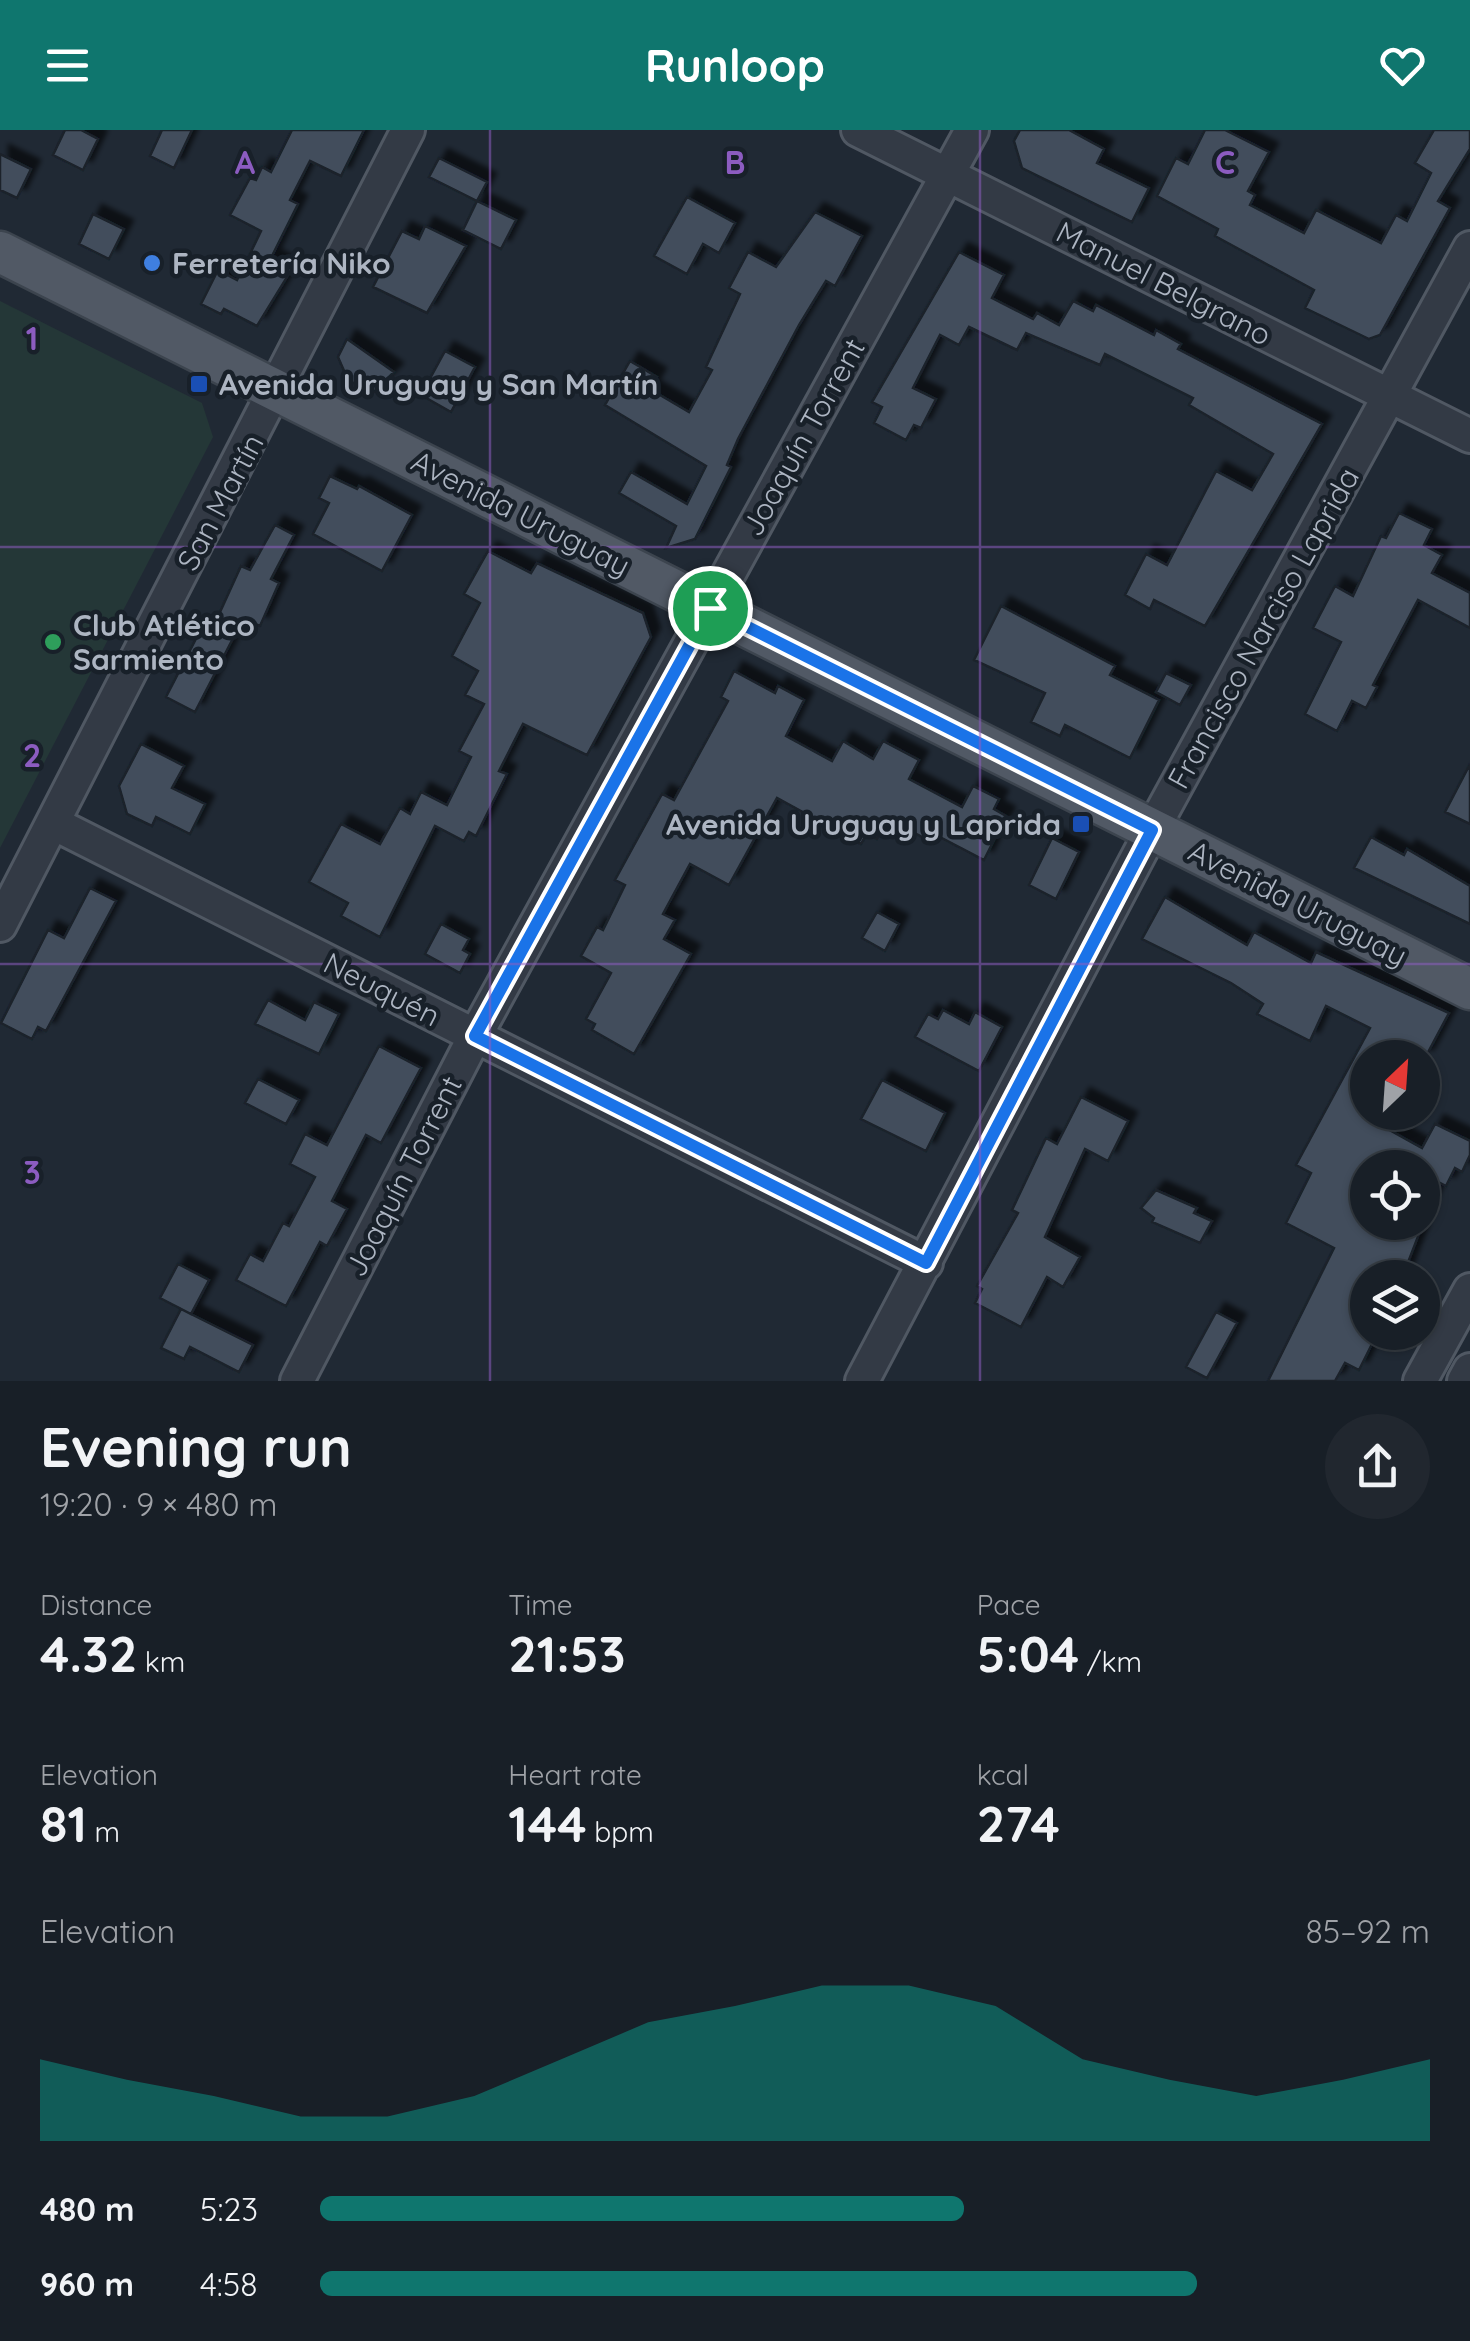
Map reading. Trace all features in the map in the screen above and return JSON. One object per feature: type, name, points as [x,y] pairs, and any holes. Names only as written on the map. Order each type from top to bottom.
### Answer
[{"type":"main road","name":"Avenida Uruguay","points":[[0,252],[1470,990]]},
{"type":"street","name":"San Martín","points":[[0,925],[278,391],[408,130]]},
{"type":"street","name":"Manuel Belgrano","points":[[858,130],[1470,436]]},
{"type":"street","name":"Joaquín Torrent","points":[[297,1381],[475,1036],[972,130]]},
{"type":"street","name":"Francisco Narciso Laprida","points":[[862,1381],[1152,830],[1470,248]]},
{"type":"street","name":"Neuquén","points":[[53,823],[926,1263]]},
{"type":"street","points":[[1420,1381],[1470,1290]]},
{"type":"street","points":[[1464,1381],[1470,1370]]},
{"type":"shaded area","name":"Club Atlético Sarmiento","points":[[0,301],[202,403],[213,437],[0,848]]},
{"type":"building","points":[[65,130],[81,130],[98,139],[83,170],[53,155]]},
{"type":"building","points":[[162,130],[192,130],[174,168],[150,156]]},
{"type":"building","points":[[292,130],[364,130],[341,176],[310,161],[290,200],[298,204],[271,258],[292,269],[257,326],[224,309],[221,314],[201,304],[218,270],[237,280],[261,231],[230,215],[250,178],[256,180],[262,167],[271,172]]},
{"type":"building","points":[[1020,130],[1069,130],[1104,149],[1097,163],[1149,188],[1132,222],[1022,168],[1014,141]]},
{"type":"building","points":[[1205,130],[1225,130],[1269,152],[1248,191],[1255,195],[1250,205],[1304,233],[1316,210],[1381,243],[1396,215],[1407,221],[1431,173],[1415,163],[1434,130],[1470,130],[1470,149],[1438,201],[1450,208],[1380,335],[1369,339],[1305,308],[1314,290],[1215,236],[1218,229],[1157,196],[1176,158],[1188,164]]},
{"type":"building","points":[[0,154],[31,169],[17,198],[0,190]]},
{"type":"building","points":[[439,158],[487,182],[477,201],[429,177]]},
{"type":"building","points":[[687,197],[735,223],[719,253],[703,244],[687,274],[654,256]]},
{"type":"building","points":[[477,201],[516,220],[501,249],[463,230]]},
{"type":"building","points":[[815,212],[862,236],[835,286],[826,281],[799,325],[738,439],[727,465],[731,467],[695,539],[666,548],[676,526],[619,493],[631,472],[687,504],[706,466],[605,405],[630,361],[657,377],[650,389],[689,412],[712,370],[706,367],[740,294],[729,288],[748,252],[776,267]]},
{"type":"building","points":[[93,214],[124,229],[109,259],[79,244]]},
{"type":"building","points":[[425,226],[466,246],[427,313],[373,287],[402,231],[419,239]]},
{"type":"building","points":[[959,252],[1004,275],[992,298],[1033,319],[1037,313],[1059,325],[1073,301],[1093,311],[1096,305],[1154,335],[1156,330],[1181,344],[1178,349],[1322,424],[1205,626],[1154,600],[1150,609],[1125,595],[1146,554],[1167,565],[1216,471],[1252,490],[1273,454],[1189,405],[1193,398],[1105,354],[1100,365],[1026,333],[1017,350],[969,327],[959,345],[940,335],[913,388],[936,399],[921,428],[914,425],[906,440],[874,423],[882,407],[872,402]]},
{"type":"building","points":[[347,339],[394,372],[373,393],[348,380],[338,357]]},
{"type":"building","points":[[445,351],[475,367],[451,412],[421,395]]},
{"type":"building","points":[[330,476],[357,489],[359,486],[412,515],[382,571],[313,534],[329,503],[319,498]]},
{"type":"building","points":[[1399,513],[1432,529],[1424,545],[1442,555],[1432,573],[1470,593],[1470,628],[1418,600],[1373,685],[1377,687],[1366,708],[1352,701],[1337,731],[1305,714],[1341,642],[1313,628],[1335,586],[1353,596],[1381,536],[1386,538]]},
{"type":"building","points":[[275,525],[294,535],[271,579],[279,583],[260,626],[243,619],[195,712],[166,697],[201,629],[210,634],[241,566],[250,570]]},
{"type":"building","points":[[488,551],[531,573],[537,563],[643,613],[651,637],[587,755],[523,724],[499,771],[507,774],[476,836],[469,832],[464,841],[435,826],[380,937],[341,916],[348,903],[309,882],[341,824],[380,844],[400,808],[410,814],[421,792],[447,805],[471,757],[459,751],[484,704],[465,695],[478,671],[452,656],[480,603],[464,594]]},
{"type":"building","points":[[1001,606],[1115,666],[1110,675],[1159,700],[1130,758],[1065,725],[1060,736],[1031,722],[1045,693],[974,660]]},
{"type":"building","points":[[734,671],[775,693],[778,686],[804,700],[786,736],[832,761],[843,741],[873,759],[883,741],[919,760],[909,779],[962,807],[973,786],[999,799],[994,809],[1006,816],[984,860],[930,832],[926,839],[888,819],[877,839],[867,834],[861,844],[777,798],[729,885],[690,864],[663,914],[675,920],[664,939],[691,954],[634,1054],[592,1030],[595,1024],[586,1019],[611,973],[581,956],[597,927],[603,930],[625,885],[615,880],[662,794],[674,800],[728,701],[721,697]]},
{"type":"building","points":[[1166,673],[1191,685],[1180,705],[1156,692]]},
{"type":"building","points":[[141,744],[184,766],[172,788],[205,804],[190,834],[156,817],[152,826],[127,814],[119,786]]},
{"type":"building","points":[[1470,764],[1470,824],[1445,812]]},
{"type":"building","points":[[1371,837],[1404,855],[1407,849],[1470,886],[1470,924],[1354,868]]},
{"type":"building","points":[[1052,838],[1079,852],[1056,899],[1029,885]]},
{"type":"building","points":[[90,888],[116,901],[46,1031],[38,1027],[32,1039],[1,1023],[48,930],[64,938]]},
{"type":"building","points":[[1165,897],[1247,945],[1254,932],[1311,963],[1316,952],[1449,1013],[1435,1040],[1364,1040],[1370,1028],[1326,1006],[1310,1041],[1257,1014],[1263,1004],[1231,983],[1142,939]]},
{"type":"building","points":[[877,912],[899,924],[885,951],[862,938]]},
{"type":"building","points":[[441,924],[469,939],[463,950],[470,954],[460,973],[425,954]]},
{"type":"building","points":[[268,1000],[305,1020],[314,1002],[339,1014],[319,1054],[255,1024]]},
{"type":"building","points":[[943,1010],[969,1024],[975,1012],[1002,1027],[979,1071],[915,1037],[928,1014],[938,1019]]},
{"type":"building","points":[[379,1046],[421,1068],[381,1143],[366,1135],[332,1201],[347,1209],[327,1246],[320,1242],[286,1306],[236,1280],[250,1254],[263,1261],[283,1223],[289,1226],[315,1177],[290,1164],[305,1134],[327,1145]]},
{"type":"building","points":[[1350,1065],[1350,1130],[1390,1130],[1422,1148],[1432,1130],[1440,1130],[1440,1126],[1470,1141],[1470,1155],[1462,1172],[1455,1168],[1446,1186],[1440,1183],[1440,1150],[1350,1150],[1350,1240],[1417,1240],[1409,1260],[1350,1260],[1350,1350],[1369,1350],[1359,1370],[1345,1363],[1335,1381],[1268,1381],[1334,1248],[1286,1223],[1311,1173],[1296,1165]]},
{"type":"building","points":[[258,1079],[299,1100],[286,1124],[245,1103]]},
{"type":"building","points":[[882,1080],[945,1113],[926,1151],[861,1119]]},
{"type":"building","points":[[1081,1097],[1128,1121],[1108,1161],[1085,1149],[1045,1237],[1080,1257],[1063,1287],[1047,1277],[1021,1327],[975,1303],[982,1289],[977,1286],[1018,1213],[1012,1210],[1046,1138],[1057,1144]]},
{"type":"building","points":[[1156,1190],[1197,1208],[1194,1213],[1212,1221],[1200,1243],[1152,1222],[1154,1218],[1141,1208]]},
{"type":"building","points":[[178,1264],[209,1280],[191,1314],[160,1298]]},
{"type":"building","points":[[181,1309],[253,1345],[239,1372],[190,1347],[184,1359],[161,1348]]},
{"type":"building","points":[[1216,1312],[1237,1323],[1207,1378],[1186,1367]]},
{"type":"place","name":"Ferretería Niko","points":[[152,263]]},
{"type":"place","name":"Avenida Uruguay y San Martín","points":[[199,384]]},
{"type":"place","name":"Club Atlético Sarmiento","points":[[53,642]]},
{"type":"place","name":"Avenida Uruguay y Laprida","points":[[1081,824]]},
{"type":"route","points":[[710,608],[1152,830],[926,1263],[475,1036],[710,608]]}]
